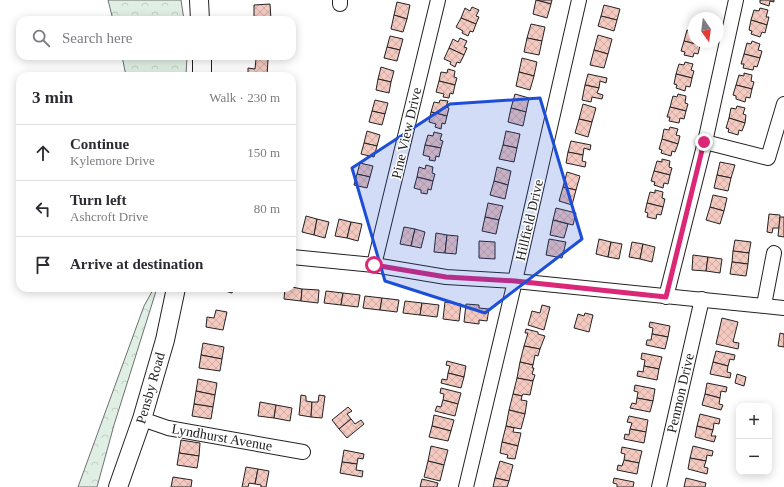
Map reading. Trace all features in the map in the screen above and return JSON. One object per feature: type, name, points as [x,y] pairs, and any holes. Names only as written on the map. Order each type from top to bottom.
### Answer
[{"type":"main road","points":[[199,0],[200,16]]},
{"type":"main road","points":[[202,60],[202,72]]},
{"type":"main road","name":"Pensby Road","points":[[118,487],[142,419],[164,340],[175,292]]},
{"type":"street","name":"Pine View Drive","points":[[374,265],[438,0]]},
{"type":"street","name":"Hillfield Drive","points":[[466,487],[579,0]]},
{"type":"street","points":[[666,297],[704,142],[736,0]]},
{"type":"street","points":[[704,142],[768,158],[784,104]]},
{"type":"street","points":[[764,305],[774,253]]},
{"type":"street","points":[[296,257],[374,265],[446,277],[515,281],[784,308]]},
{"type":"street","name":"Penmon Drive","points":[[659,487],[702,300]]},
{"type":"street","name":"Lyndhurst Avenue","points":[[142,419],[168,428],[303,452]]},
{"type":"highlighted area","points":[[540,98],[582,239],[485,313],[385,281],[352,168],[450,104]]},
{"type":"green space","points":[[108,0],[181,0],[183,16],[112,16]]},
{"type":"green space","points":[[123,60],[187,60],[186,72],[125,72]]},
{"type":"green space","points":[[152,292],[156,292],[114,425],[97,487],[78,487],[144,306]]},
{"type":"building","points":[[536,0],[552,0],[551,4]]},
{"type":"building","points":[[536,0],[551,4],[547,18],[533,14]]},
{"type":"building","points":[[760,0],[774,0],[774,2],[770,1],[769,6],[760,3]]},
{"type":"building","points":[[397,2],[410,5],[407,19],[394,15]]},
{"type":"building","points":[[270,4],[271,16],[254,16],[254,5]]},
{"type":"building","points":[[604,5],[620,9],[617,20],[601,16]]},
{"type":"building","points":[[472,7],[479,10],[476,16],[479,17],[476,24],[461,18],[465,8],[470,11]]},
{"type":"building","points":[[760,8],[768,10],[766,17],[769,17],[767,25],[751,20],[754,10],[759,11]]},
{"type":"building","points":[[394,15],[407,19],[403,32],[391,29]]},
{"type":"building","points":[[601,16],[617,20],[614,31],[598,26]]},
{"type":"building","points":[[461,18],[476,24],[473,32],[470,31],[468,36],[456,27]]},
{"type":"building","points":[[751,20],[767,25],[765,33],[762,32],[760,37],[751,34],[752,31],[749,30]]},
{"type":"building","points":[[531,24],[545,27],[542,41],[527,38]]},
{"type":"building","points":[[688,30],[688,42],[684,41]]},
{"type":"building","points":[[598,35],[612,39],[608,54],[594,50]]},
{"type":"building","points":[[390,36],[403,39],[400,50],[387,47]]},
{"type":"building","points":[[460,38],[467,41],[464,47],[467,48],[464,55],[449,48],[453,39],[458,42]]},
{"type":"building","points":[[527,38],[542,41],[539,55],[524,52]]},
{"type":"building","points":[[684,41],[688,42],[688,48],[699,48],[698,54],[694,53],[693,57],[684,55],[685,52],[681,51]]},
{"type":"building","points":[[752,41],[760,44],[758,50],[762,51],[760,58],[744,54],[747,43],[751,44]]},
{"type":"building","points":[[387,47],[400,50],[397,61],[384,58]]},
{"type":"building","points":[[449,48],[464,55],[460,63],[457,62],[455,67],[450,64],[451,62],[444,59]]},
{"type":"building","points":[[594,50],[608,54],[604,68],[590,65]]},
{"type":"building","points":[[744,54],[760,58],[757,67],[754,66],[753,70],[743,68],[744,64],[741,64]]},
{"type":"building","points":[[522,58],[537,62],[534,76],[519,72]]},
{"type":"building","points":[[256,60],[268,60],[267,72],[248,72],[248,68],[255,69]]},
{"type":"building","points":[[685,62],[693,64],[691,70],[694,71],[692,78],[676,74],[679,64],[684,65]]},
{"type":"building","points":[[381,67],[394,71],[391,82],[378,79]]},
{"type":"building","points":[[448,69],[455,71],[454,77],[457,78],[455,85],[439,81],[441,72],[447,73]]},
{"type":"building","points":[[519,72],[534,76],[530,90],[516,86]]},
{"type":"building","points":[[744,73],[752,75],[751,81],[754,82],[752,89],[736,85],[739,75],[744,76]]},
{"type":"building","points":[[588,74],[607,78],[606,83],[600,81],[599,88],[585,85]]},
{"type":"building","points":[[676,74],[692,78],[690,87],[686,86],[685,91],[676,88],[677,85],[674,84]]},
{"type":"building","points":[[378,79],[391,82],[389,93],[376,90]]},
{"type":"building","points":[[439,81],[455,85],[453,94],[450,93],[449,98],[443,97],[444,94],[436,92]]},
{"type":"building","points":[[585,85],[599,88],[597,93],[603,95],[602,99],[592,97],[591,102],[582,100]]},
{"type":"building","points":[[736,85],[752,89],[750,98],[746,97],[745,102],[736,99],[736,96],[733,95]]},
{"type":"building","points":[[515,94],[529,98],[526,112],[511,108]]},
{"type":"building","points":[[678,94],[686,96],[685,103],[688,104],[686,111],[670,107],[673,96],[677,97]]},
{"type":"building","points":[[375,100],[388,103],[385,114],[372,111]]},
{"type":"building","points":[[440,100],[448,101],[446,107],[449,108],[447,116],[431,112],[434,102],[439,103]]},
{"type":"building","points":[[583,104],[596,108],[592,122],[579,119]]},
{"type":"building","points":[[737,106],[745,108],[743,114],[746,115],[745,123],[729,118],[731,108],[736,109]]},
{"type":"building","points":[[670,107],[686,111],[684,119],[680,118],[679,123],[669,121],[670,117],[667,117]]},
{"type":"building","points":[[511,108],[526,112],[523,126],[508,122]]},
{"type":"building","points":[[372,111],[385,114],[382,125],[369,122]]},
{"type":"building","points":[[431,112],[447,116],[445,124],[442,123],[441,129],[435,127],[436,124],[429,122]]},
{"type":"building","points":[[729,118],[745,123],[742,131],[739,130],[738,135],[728,132],[729,129],[726,128]]},
{"type":"building","points":[[579,119],[592,122],[588,137],[575,133]]},
{"type":"building","points":[[670,127],[678,129],[676,135],[680,136],[678,144],[662,139],[664,129],[669,130]]},
{"type":"building","points":[[367,131],[380,135],[377,146],[364,143]]},
{"type":"building","points":[[506,131],[520,134],[517,148],[503,145]]},
{"type":"building","points":[[434,132],[442,134],[440,140],[443,141],[441,148],[425,145],[428,135],[433,136]]},
{"type":"building","points":[[662,139],[678,144],[675,152],[672,151],[671,156],[661,153],[662,150],[659,149]]},
{"type":"building","points":[[571,141],[591,145],[590,150],[584,148],[583,155],[568,152]]},
{"type":"building","points":[[364,143],[377,146],[374,157],[361,154]]},
{"type":"building","points":[[425,145],[441,148],[439,157],[436,156],[435,161],[429,160],[430,157],[423,155]]},
{"type":"building","points":[[503,145],[517,148],[514,162],[499,159]]},
{"type":"building","points":[[568,152],[583,155],[582,161],[586,162],[585,167],[566,163]]},
{"type":"building","points":[[662,159],[670,161],[669,167],[672,168],[670,175],[654,171],[657,161],[662,162]]},
{"type":"building","points":[[720,162],[735,165],[731,178],[717,175]]},
{"type":"building","points":[[360,163],[373,166],[370,177],[357,174]]},
{"type":"building","points":[[426,165],[433,167],[432,173],[435,174],[433,181],[417,177],[419,167],[425,169]]},
{"type":"building","points":[[497,167],[511,171],[508,185],[494,181]]},
{"type":"building","points":[[654,171],[670,175],[668,184],[664,183],[663,188],[654,185],[655,182],[651,181]]},
{"type":"building","points":[[567,172],[580,176],[576,190],[563,187]]},
{"type":"building","points":[[357,174],[370,177],[367,188],[354,185]]},
{"type":"building","points":[[717,175],[731,178],[728,191],[714,188]]},
{"type":"building","points":[[417,177],[433,181],[431,190],[428,189],[427,194],[421,193],[421,190],[414,188]]},
{"type":"building","points":[[494,181],[508,185],[505,199],[490,195]]},
{"type":"building","points":[[563,187],[576,190],[572,205],[559,201]]},
{"type":"building","points":[[655,190],[663,192],[662,198],[665,199],[663,207],[647,203],[650,192],[655,193]]},
{"type":"building","points":[[713,195],[727,198],[724,211],[710,207]]},
{"type":"building","points":[[488,203],[503,206],[499,220],[485,217]]},
{"type":"building","points":[[647,203],[663,207],[661,215],[657,214],[656,219],[647,217],[648,213],[645,212]]},
{"type":"building","points":[[710,207],[724,211],[720,224],[706,220]]},
{"type":"building","points":[[556,208],[576,213],[573,225],[553,220]]},
{"type":"building","points":[[769,214],[780,215],[779,228],[773,228],[772,233],[767,232]]},
{"type":"building","points":[[306,216],[317,219],[314,235],[302,232]]},
{"type":"building","points":[[485,217],[499,220],[496,234],[482,231]]},
{"type":"building","points":[[780,217],[784,217],[784,237],[778,236]]},
{"type":"building","points":[[317,219],[329,222],[325,238],[314,235]]},
{"type":"building","points":[[339,219],[351,222],[347,238],[335,236]]},
{"type":"building","points":[[553,220],[568,224],[564,238],[550,235]]},
{"type":"building","points":[[351,222],[362,224],[358,241],[347,238]]},
{"type":"building","points":[[404,227],[415,229],[411,246],[400,244]]},
{"type":"building","points":[[415,229],[425,232],[421,248],[411,246]]},
{"type":"building","points":[[436,233],[447,235],[445,253],[434,252]]},
{"type":"building","points":[[447,235],[458,236],[456,254],[445,253]]},
{"type":"building","points":[[549,239],[566,242],[562,258],[546,255]]},
{"type":"building","points":[[599,239],[611,242],[608,257],[596,254]]},
{"type":"building","points":[[735,240],[751,242],[749,253],[733,251]]},
{"type":"building","points":[[479,241],[495,242],[495,259],[479,258]]},
{"type":"building","points":[[611,242],[622,244],[619,259],[608,257]]},
{"type":"building","points":[[632,242],[643,244],[640,259],[629,257]]},
{"type":"building","points":[[643,244],[655,247],[652,262],[640,259]]},
{"type":"building","points":[[733,251],[749,253],[748,264],[732,262]]},
{"type":"building","points":[[693,255],[708,257],[706,271],[692,270]]},
{"type":"building","points":[[708,257],[722,259],[720,273],[706,271]]},
{"type":"building","points":[[732,262],[748,264],[746,276],[730,274]]},
{"type":"building","points":[[296,288],[302,289],[301,301],[284,299],[285,292],[296,292]]},
{"type":"building","points":[[302,289],[319,290],[318,303],[301,301]]},
{"type":"building","points":[[326,291],[343,293],[341,305],[324,303]]},
{"type":"building","points":[[343,293],[360,295],[358,307],[341,305]]},
{"type":"building","points":[[365,296],[382,298],[380,310],[363,308]]},
{"type":"building","points":[[382,298],[399,300],[397,312],[380,310]]},
{"type":"building","points":[[405,301],[422,303],[420,315],[403,313]]},
{"type":"building","points":[[445,302],[461,304],[459,321],[443,319]]},
{"type":"building","points":[[422,303],[439,305],[437,317],[420,315]]},
{"type":"building","points":[[466,304],[479,305],[479,308],[489,309],[487,321],[479,320],[479,324],[464,322]]},
{"type":"building","points":[[542,305],[550,307],[544,330],[528,325],[532,311],[540,313]]},
{"type":"building","points":[[216,310],[227,312],[223,330],[206,327],[207,317],[214,318]]},
{"type":"building","points":[[585,313],[593,315],[589,332],[574,328],[578,314],[584,316]]},
{"type":"building","points":[[722,318],[738,322],[733,342],[739,343],[738,349],[716,344]]},
{"type":"building","points":[[650,322],[670,326],[668,337],[652,334],[653,328],[649,327]]},
{"type":"building","points":[[526,329],[538,332],[538,334],[545,336],[540,349],[524,346],[528,333],[525,333]]},
{"type":"building","points":[[780,333],[784,334],[784,347],[778,346]]},
{"type":"building","points":[[652,334],[668,337],[665,349],[646,345],[647,340],[651,340]]},
{"type":"building","points":[[203,343],[224,347],[222,359],[201,355]]},
{"type":"building","points":[[524,346],[540,349],[538,356],[535,355],[533,365],[520,362]]},
{"type":"building","points":[[716,351],[735,355],[734,360],[730,359],[728,366],[713,362]]},
{"type":"building","points":[[642,353],[662,357],[659,369],[644,366],[645,360],[641,359]]},
{"type":"building","points":[[201,355],[222,359],[220,371],[199,368]]},
{"type":"building","points":[[447,361],[466,366],[464,377],[448,373],[450,366],[446,365]]},
{"type":"building","points":[[520,362],[533,365],[532,368],[534,368],[532,374],[535,375],[533,381],[517,378]]},
{"type":"building","points":[[713,362],[728,366],[727,372],[731,373],[730,378],[710,374]]},
{"type":"building","points":[[644,366],[659,369],[657,380],[637,376],[638,371],[643,372]]},
{"type":"building","points":[[448,373],[464,377],[461,388],[441,383],[442,379],[447,380]]},
{"type":"building","points":[[737,374],[746,377],[744,386],[735,383]]},
{"type":"building","points":[[517,378],[533,381],[530,395],[523,394],[522,396],[513,394]]},
{"type":"building","points":[[198,379],[217,383],[215,395],[196,391]]},
{"type":"building","points":[[707,383],[727,387],[726,392],[721,391],[720,398],[705,394]]},
{"type":"building","points":[[635,385],[655,389],[653,401],[637,398],[638,392],[634,391]]},
{"type":"building","points":[[441,388],[461,393],[458,404],[443,400],[444,394],[440,393]]},
{"type":"building","points":[[196,391],[215,395],[213,407],[194,404]]},
{"type":"building","points":[[513,394],[522,396],[521,400],[527,401],[525,414],[509,410]]},
{"type":"building","points":[[705,394],[720,398],[719,404],[723,405],[721,410],[702,405]]},
{"type":"building","points":[[301,395],[306,396],[306,401],[312,402],[311,417],[299,415]]},
{"type":"building","points":[[319,395],[325,396],[322,418],[311,417],[312,402],[318,402]]},
{"type":"building","points":[[637,398],[653,401],[650,412],[630,408],[632,403],[636,404]]},
{"type":"building","points":[[443,400],[458,404],[455,416],[435,411],[437,406],[441,407]]},
{"type":"building","points":[[260,402],[276,405],[274,418],[258,416]]},
{"type":"building","points":[[194,404],[213,407],[211,419],[192,416]]},
{"type":"building","points":[[276,405],[292,408],[290,421],[274,418]]},
{"type":"building","points":[[348,407],[352,411],[347,414],[351,419],[339,429],[332,420]]},
{"type":"building","points":[[509,410],[525,414],[521,429],[506,426]]},
{"type":"building","points":[[700,414],[720,419],[719,424],[714,423],[713,430],[697,426]]},
{"type":"building","points":[[434,415],[454,420],[451,431],[432,426]]},
{"type":"building","points":[[629,416],[648,420],[646,432],[630,429],[632,423],[627,422]]},
{"type":"building","points":[[351,419],[355,424],[361,420],[364,424],[347,438],[339,429]]},
{"type":"building","points":[[432,426],[451,431],[448,441],[429,437]]},
{"type":"building","points":[[506,426],[514,428],[513,432],[521,433],[518,446],[502,442]]},
{"type":"building","points":[[697,426],[713,430],[711,436],[716,436],[714,442],[695,437]]},
{"type":"building","points":[[630,429],[646,432],[644,443],[624,439],[625,434],[629,435]]},
{"type":"building","points":[[181,440],[200,443],[199,456],[179,453]]},
{"type":"building","points":[[502,442],[518,446],[515,459],[507,458],[508,455],[500,453]]},
{"type":"building","points":[[431,446],[448,450],[444,465],[428,461]]},
{"type":"building","points":[[693,446],[713,451],[712,456],[707,455],[706,461],[690,458]]},
{"type":"building","points":[[622,447],[642,451],[639,463],[624,460],[625,454],[621,453]]},
{"type":"building","points":[[344,450],[364,454],[363,459],[358,458],[357,464],[342,462]]},
{"type":"building","points":[[179,453],[199,456],[197,468],[177,465]]},
{"type":"building","points":[[690,458],[706,461],[704,467],[708,468],[707,474],[688,469]]},
{"type":"building","points":[[624,460],[639,463],[637,474],[617,470],[618,465],[622,466]]},
{"type":"building","points":[[428,461],[444,465],[440,481],[424,477]]},
{"type":"building","points":[[500,461],[513,465],[509,481],[495,478]]},
{"type":"building","points":[[342,462],[357,464],[356,470],[363,471],[362,477],[340,473]]},
{"type":"building","points":[[246,467],[258,469],[255,484],[249,483],[248,487],[242,487]]},
{"type":"building","points":[[258,469],[269,471],[266,487],[261,487],[261,485],[255,484]]},
{"type":"building","points":[[173,477],[192,480],[191,487],[171,487]]},
{"type":"building","points":[[495,478],[509,481],[507,487],[493,487]]},
{"type":"building","points":[[614,478],[634,482],[633,487],[617,487],[617,484],[613,483]]},
{"type":"building","points":[[686,478],[706,483],[705,487],[684,487]]},
{"type":"building","points":[[422,479],[438,483],[437,487],[420,487]]},
{"type":"route","points":[[374,265],[446,277],[515,281],[666,297],[704,142]]}]
